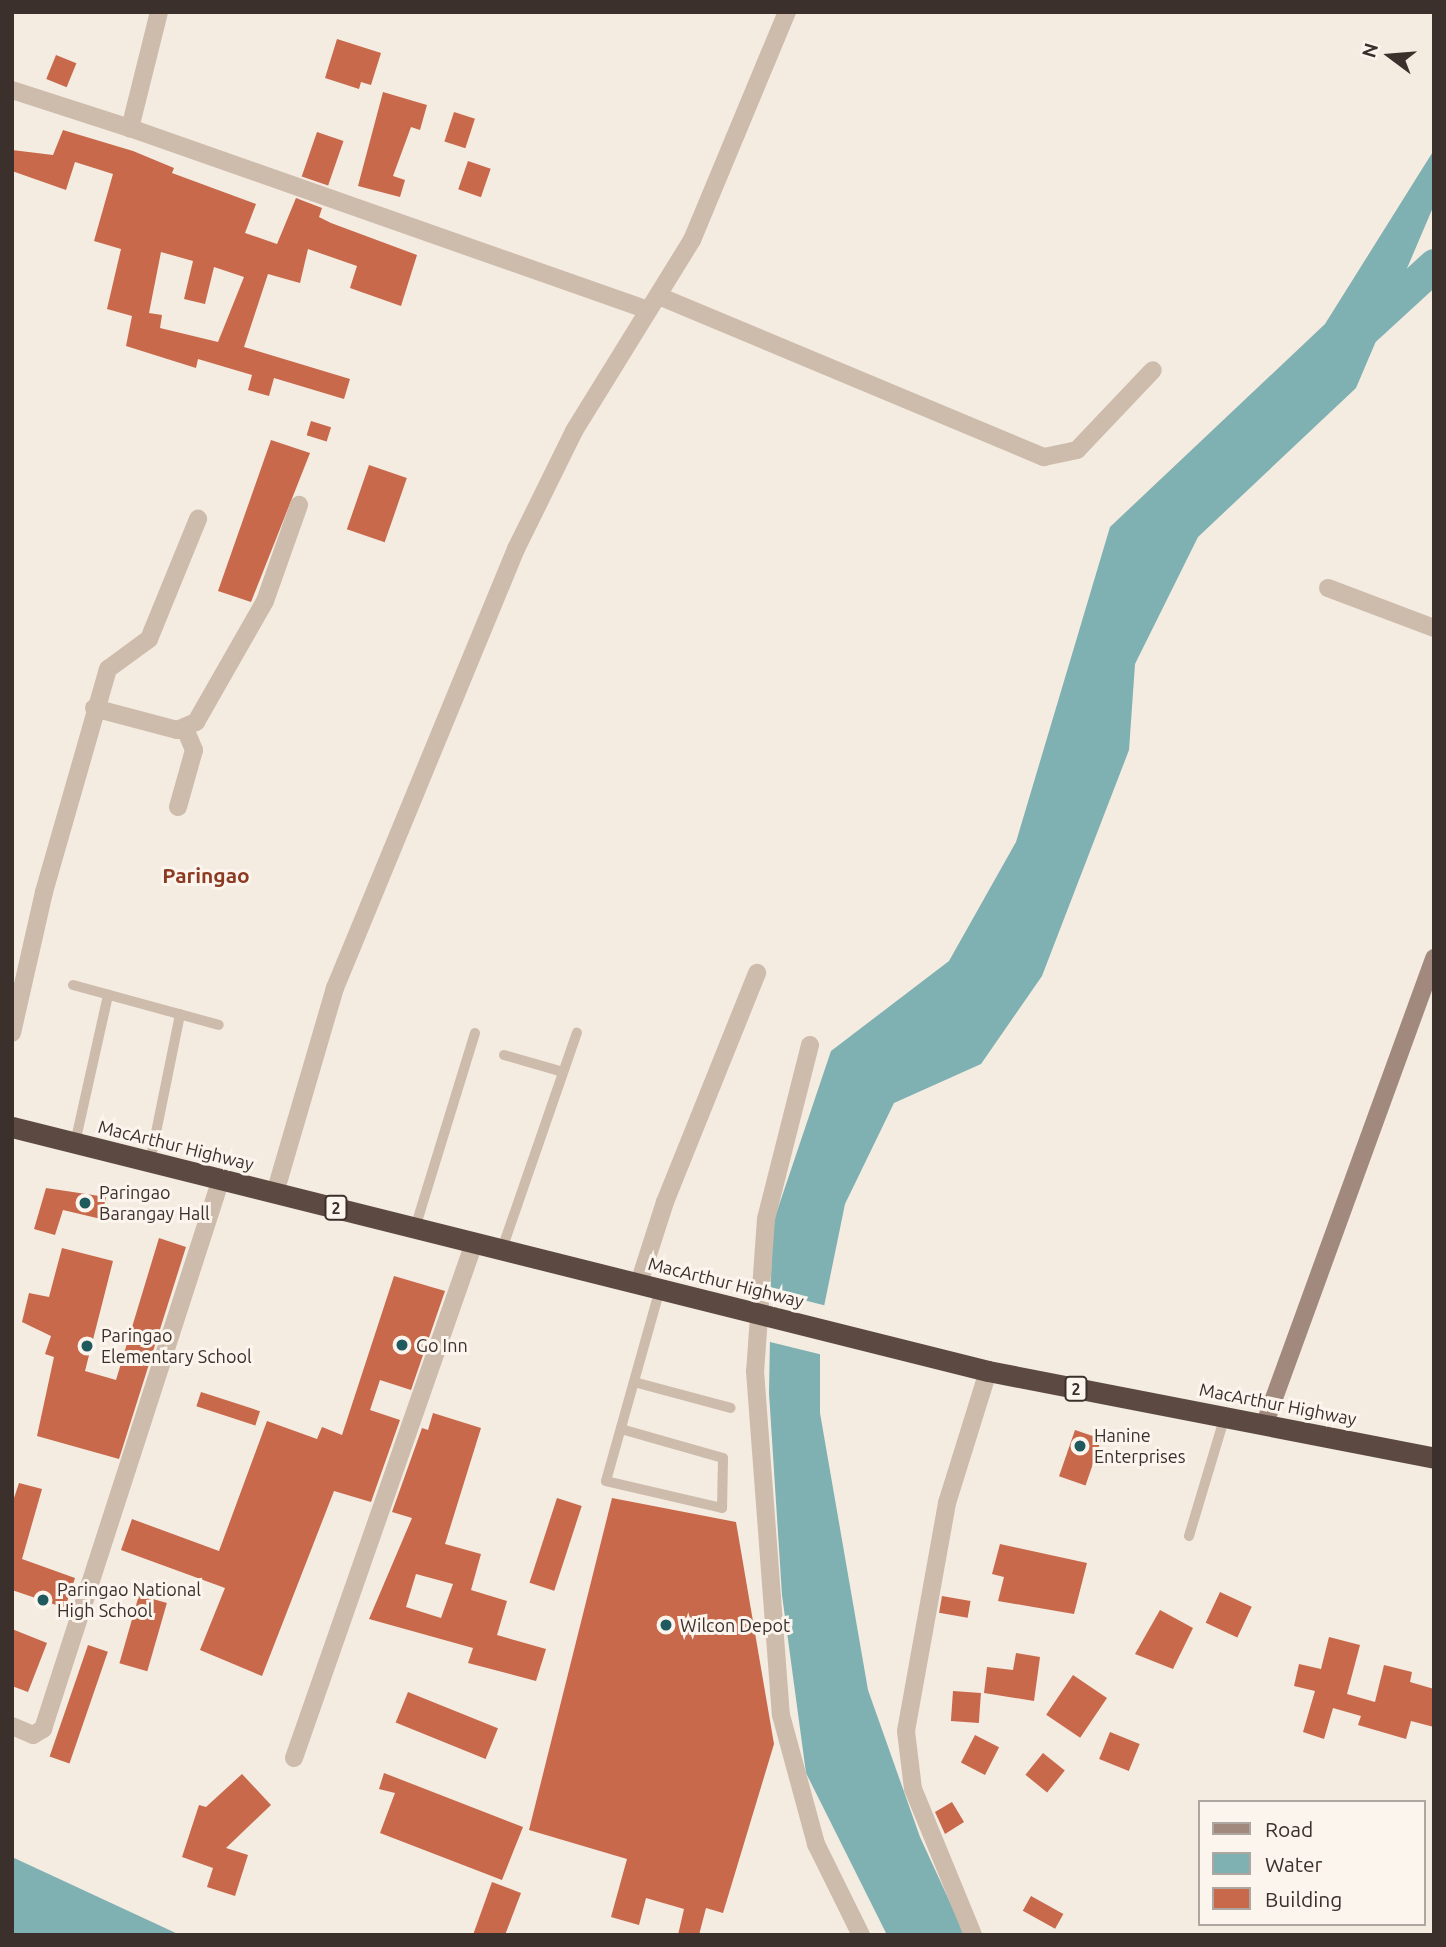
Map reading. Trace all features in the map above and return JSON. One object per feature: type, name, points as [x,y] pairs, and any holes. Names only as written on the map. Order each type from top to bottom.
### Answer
[{"type":"highway","name":"MacArthur Highway","points":[[12,1127],[988,1371],[1434,1458]]},
{"type":"street","points":[[130,128],[159,12]]},
{"type":"street","points":[[275,1193],[327,1011],[545,482],[645,309],[661,297],[715,191],[787,12]]},
{"type":"street","points":[[12,90],[130,128],[645,309]]},
{"type":"street","points":[[661,297],[1044,457],[1077,450],[1153,370]]},
{"type":"street","points":[[185,729],[209,702],[265,601],[299,505]]},
{"type":"street","points":[[12,1033],[94,708],[112,661],[149,639],[198,519]]},
{"type":"street","points":[[1328,588],[1434,628]]},
{"type":"street","points":[[94,708],[150,727],[185,729]]},
{"type":"street","points":[[178,807],[194,750],[185,729]]},
{"type":"street","points":[[1265,1423],[1434,958]]},
{"type":"street","points":[[639,1283],[665,1202],[757,973]]},
{"type":"street","points":[[810,1045],[766,1219],[761,1315],[781,1715],[816,1844],[862,1935]]},
{"type":"street","points":[[12,1726],[33,1735],[43,1730],[221,1179]]},
{"type":"street","points":[[294,1758],[474,1242]]},
{"type":"street","points":[[973,1935],[913,1789],[906,1731],[947,1503],[988,1371]]},
{"type":"lane","points":[[73,985],[219,1026]]},
{"type":"lane","points":[[75,1143],[107,995]]},
{"type":"lane","points":[[150,1162],[180,1014]]},
{"type":"lane","points":[[415,1228],[475,1033]]},
{"type":"lane","points":[[502,1249],[577,1033]]},
{"type":"lane","points":[[504,1055],[564,1072]]},
{"type":"lane","points":[[621,1429],[723,1458],[722,1508],[606,1481],[660,1289]]},
{"type":"lane","points":[[634,1382],[731,1408]]},
{"type":"lane","points":[[1189,1536],[1225,1416]]},
{"type":"water","points":[[1434,150],[1434,205],[1356,388],[1198,537],[1135,664],[1129,750],[1042,976],[981,1064],[894,1103],[845,1204],[820,1326],[820,1413],[868,1690],[920,1837],[965,1935],[887,1935],[806,1773],[782,1595],[769,1393],[772,1226],[831,1051],[949,961],[1016,842],[1110,527],[1325,324]]},
{"type":"water","points":[[12,1857],[165,1928],[180,1935],[12,1935]]},
{"type":"pier","points":[[772,1292],[827,1306],[823,1355],[766,1341]]},
{"type":"building","points":[[337,39],[381,53],[371,85],[361,82],[359,89],[325,78]]},
{"type":"building","points":[[56,55],[76,63],[67,87],[46,79]]},
{"type":"building","points":[[383,92],[427,105],[420,130],[411,127],[393,176],[405,180],[400,197],[358,186]]},
{"type":"building","points":[[454,112],[475,119],[465,148],[444,141]]},
{"type":"building","points":[[63,130],[133,151],[174,168],[172,173],[256,204],[245,233],[277,244],[296,198],[322,208],[319,217],[331,223],[417,255],[401,306],[350,288],[357,266],[308,249],[300,283],[268,274],[244,347],[350,379],[344,399],[274,378],[269,396],[248,390],[252,375],[198,359],[196,368],[126,346],[132,316],[107,309],[121,249],[94,241],[113,174],[75,162],[66,190],[12,171],[12,150],[53,155]],"holes":[[[161,252],[193,261],[184,299],[205,304],[214,267],[244,277],[218,342],[160,328],[162,315],[149,313]]]},
{"type":"building","points":[[317,132],[343,141],[328,186],[302,176]]},
{"type":"building","points":[[468,161],[491,169],[481,197],[458,189]]},
{"type":"building","points":[[311,421],[331,427],[327,441],[307,435]]},
{"type":"building","points":[[271,440],[310,453],[251,602],[218,591]]},
{"type":"building","points":[[369,465],[407,478],[385,542],[347,529]]},
{"type":"building","points":[[46,1188],[106,1197],[101,1219],[63,1210],[55,1235],[34,1229]]},
{"type":"building","points":[[159,1238],[186,1247],[119,1459],[37,1436],[54,1357],[45,1354],[51,1336],[22,1322],[29,1293],[49,1297],[62,1248],[113,1261],[85,1371],[116,1380]]},
{"type":"building","points":[[394,1276],[445,1291],[411,1390],[380,1380],[370,1410],[400,1420],[371,1502],[334,1491],[262,1676],[200,1650],[225,1588],[121,1550],[132,1519],[219,1551],[267,1421],[317,1439],[322,1427],[342,1435]]},
{"type":"building","points":[[201,1392],[260,1411],[255,1425],[196,1406]]},
{"type":"building","points":[[433,1413],[481,1428],[445,1544],[481,1554],[471,1590],[507,1601],[497,1635],[546,1649],[536,1681],[468,1663],[473,1648],[369,1619],[412,1518],[392,1512],[422,1428],[428,1430]],"holes":[[[416,1574],[453,1584],[441,1618],[406,1607]]]},
{"type":"building","points":[[1075,1430],[1101,1439],[1086,1485],[1059,1476]]},
{"type":"building","points":[[19,1483],[42,1489],[22,1559],[75,1578],[65,1608],[12,1590],[12,1504]]},
{"type":"building","points":[[557,1498],[582,1506],[554,1591],[529,1583]]},
{"type":"building","name":"Wilcon Depot","points":[[612,1498],[736,1522],[774,1744],[723,1913],[706,1908],[699,1935],[678,1935],[684,1909],[646,1898],[639,1925],[611,1917],[627,1859],[529,1830]]},
{"type":"building","points":[[1000,1544],[1087,1563],[1074,1614],[998,1601],[1004,1577],[992,1574]]},
{"type":"building","points":[[1220,1592],[1252,1607],[1237,1638],[1206,1623]]},
{"type":"building","points":[[139,1595],[167,1603],[147,1671],[119,1663]]},
{"type":"building","points":[[942,1596],[971,1601],[968,1618],[939,1613]]},
{"type":"building","points":[[1160,1610],[1193,1628],[1173,1669],[1135,1654]]},
{"type":"building","points":[[12,1629],[47,1643],[28,1692],[12,1686]]},
{"type":"building","points":[[1329,1637],[1360,1645],[1347,1694],[1375,1702],[1384,1665],[1412,1672],[1410,1682],[1434,1689],[1434,1727],[1411,1721],[1406,1739],[1358,1725],[1361,1716],[1333,1708],[1324,1739],[1303,1732],[1315,1691],[1294,1686],[1299,1664],[1321,1669]]},
{"type":"building","points":[[88,1645],[108,1652],[69,1763],[50,1757]]},
{"type":"building","points":[[1016,1653],[1040,1657],[1034,1701],[984,1693],[987,1667],[1013,1670]]},
{"type":"building","points":[[1073,1675],[1107,1698],[1080,1738],[1046,1715]]},
{"type":"building","points":[[953,1691],[981,1693],[979,1723],[951,1721]]},
{"type":"building","points":[[408,1692],[498,1728],[486,1759],[396,1723]]},
{"type":"building","points":[[1110,1732],[1140,1744],[1129,1771],[1099,1759]]},
{"type":"building","points":[[975,1735],[999,1747],[985,1775],[961,1763]]},
{"type":"building","points":[[1043,1753],[1065,1771],[1047,1792],[1025,1775]]},
{"type":"building","points":[[384,1773],[523,1827],[502,1880],[380,1833],[395,1793],[379,1789]]},
{"type":"building","points":[[242,1774],[271,1805],[226,1848],[248,1855],[235,1896],[207,1887],[213,1868],[182,1857],[199,1805],[206,1807]]},
{"type":"building","points":[[952,1802],[964,1822],[945,1834],[935,1812]]},
{"type":"building","points":[[492,1882],[521,1893],[505,1935],[473,1935]]},
{"type":"building","points":[[1031,1896],[1063,1914],[1055,1929],[1023,1911]]},
{"type":"waterway","points":[[1361,332],[1434,265]]},
{"type":"place","name":"Paringao Barangay Hall","points":[[85,1203]]},
{"type":"place","name":"Go Inn","points":[[402,1345]]},
{"type":"place","name":"Paringao Elementary School","points":[[87,1346]]},
{"type":"place","name":"Hanine Enterprises","points":[[1080,1446]]},
{"type":"place","name":"Paringao National High School","points":[[43,1600]]},
{"type":"place","name":"Wilcon Depot","points":[[666,1625]]},
{"type":"district","name":"Paringao","points":[[206,875]]}]
